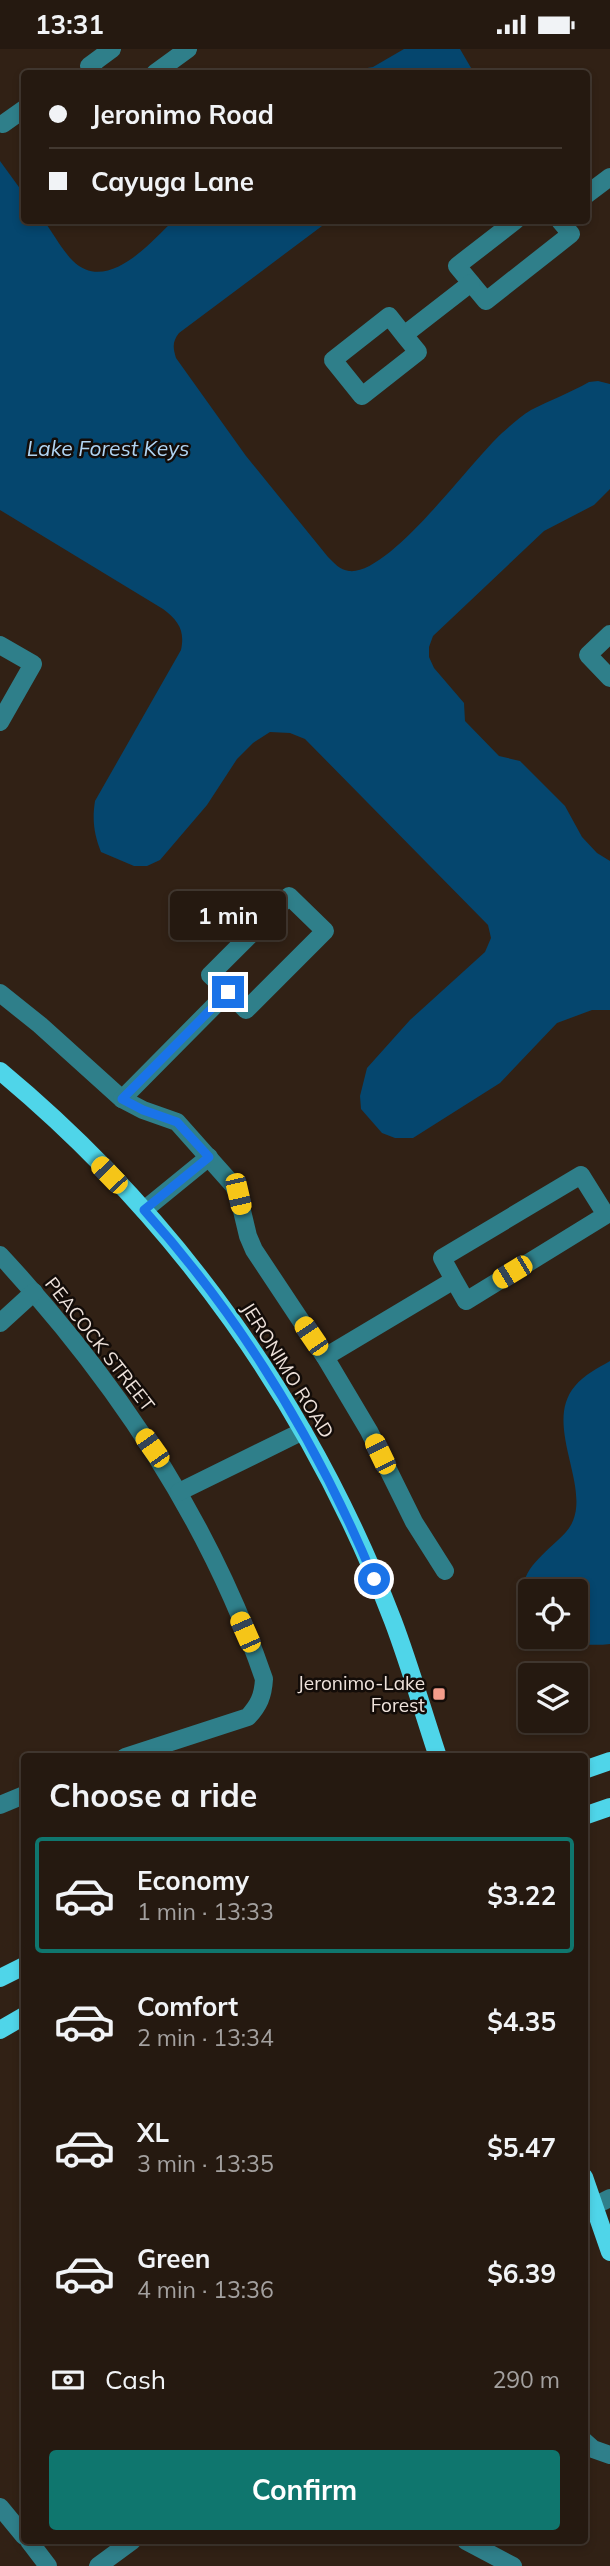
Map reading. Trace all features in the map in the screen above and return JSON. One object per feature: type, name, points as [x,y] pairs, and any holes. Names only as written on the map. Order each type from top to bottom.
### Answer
[{"type":"main road","name":"JERONIMO ROAD","points":[[0,1071],[75,1139],[144,1210],[184,1255],[226,1309],[303,1431],[330,1482],[387,1608],[437,1753]]},
{"type":"main road","points":[[588,1769],[610,1761]]},
{"type":"main road","points":[[588,1815],[610,1807]]},
{"type":"main road","points":[[0,1978],[21,1968]]},
{"type":"main road","points":[[0,2030],[21,2018]]},
{"type":"main road","points":[[588,2183],[602,2202],[610,2252]]},
{"type":"street","points":[[88,70],[112,49]]},
{"type":"street","points":[[159,70],[188,49]]},
{"type":"street","points":[[3,124],[21,111]]},
{"type":"street","points":[[590,192],[610,177]]},
{"type":"street","points":[[511,224],[457,266],[486,301],[571,234],[563,224]]},
{"type":"street","points":[[404,335],[471,283]]},
{"type":"street","points":[[389,316],[404,335],[418,352],[362,396],[333,360],[389,316]]},
{"type":"street","points":[[610,634],[588,655],[610,678]]},
{"type":"street","points":[[0,645],[33,664],[0,722]]},
{"type":"street","points":[[289,896],[325,931],[246,1010],[228,992],[210,975],[289,896]]},
{"type":"street","points":[[122,1099],[228,992]]},
{"type":"street","points":[[0,993],[122,1099],[177,1122],[226,1175],[238,1194],[254,1250],[325,1357],[369,1431],[414,1522],[445,1571]]},
{"type":"street","points":[[144,1210],[209,1157]]},
{"type":"street","points":[[582,1175],[606,1215],[466,1301],[454,1280],[442,1258],[582,1175]]},
{"type":"street","name":"PEACOCK STREET","points":[[0,1255],[34,1292],[101,1376],[152,1448],[179,1492],[214,1561],[264,1679],[259,1706],[248,1717],[137,1753]]},
{"type":"street","points":[[325,1357],[454,1280]]},
{"type":"street","points":[[0,1323],[34,1292]]},
{"type":"street","points":[[179,1492],[303,1431]]},
{"type":"street","points":[[0,1805],[21,1796]]},
{"type":"street","points":[[588,2445],[610,2455]]},
{"type":"street","points":[[0,2507],[21,2532]]},
{"type":"street","points":[[31,2544],[48,2566]]},
{"type":"street","points":[[98,2566],[128,2544]]},
{"type":"street","points":[[472,2544],[513,2566]]},
{"type":"water","points":[[404,49],[460,49],[472,70],[356,70],[373,67]]},
{"type":"water","name":"Lake Forest Keys","points":[[0,161],[21,190],[21,224],[46,224],[69,257],[86,270],[100,272],[127,262],[170,224],[328,224],[179,333],[174,348],[176,358],[246,456],[328,557],[346,570],[366,568],[407,537],[488,447],[527,412],[589,382],[610,384],[610,489],[594,505],[544,531],[433,636],[429,657],[434,668],[464,703],[465,721],[499,756],[520,761],[565,806],[582,837],[597,853],[610,861],[610,1010],[592,1010],[557,1023],[500,1083],[413,1138],[395,1138],[382,1133],[361,1109],[360,1096],[367,1068],[410,1020],[485,952],[491,938],[488,925],[305,739],[290,733],[270,732],[253,743],[237,759],[207,805],[160,860],[147,866],[134,866],[101,852],[94,827],[95,801],[181,650],[181,632],[177,622],[163,609],[0,510]]},
{"type":"water","points":[[610,1361],[610,1644],[590,1645],[588,1579],[525,1579],[540,1557],[566,1532],[574,1517],[574,1480],[563,1421],[566,1403],[575,1386]]},
{"type":"place","name":"Jeronimo-Lake Forest","points":[[439,1694]]},
{"type":"route","points":[[228,992],[122,1099],[177,1122],[209,1157],[144,1210],[184,1255],[241,1330],[303,1431],[330,1482],[374,1579]]}]
